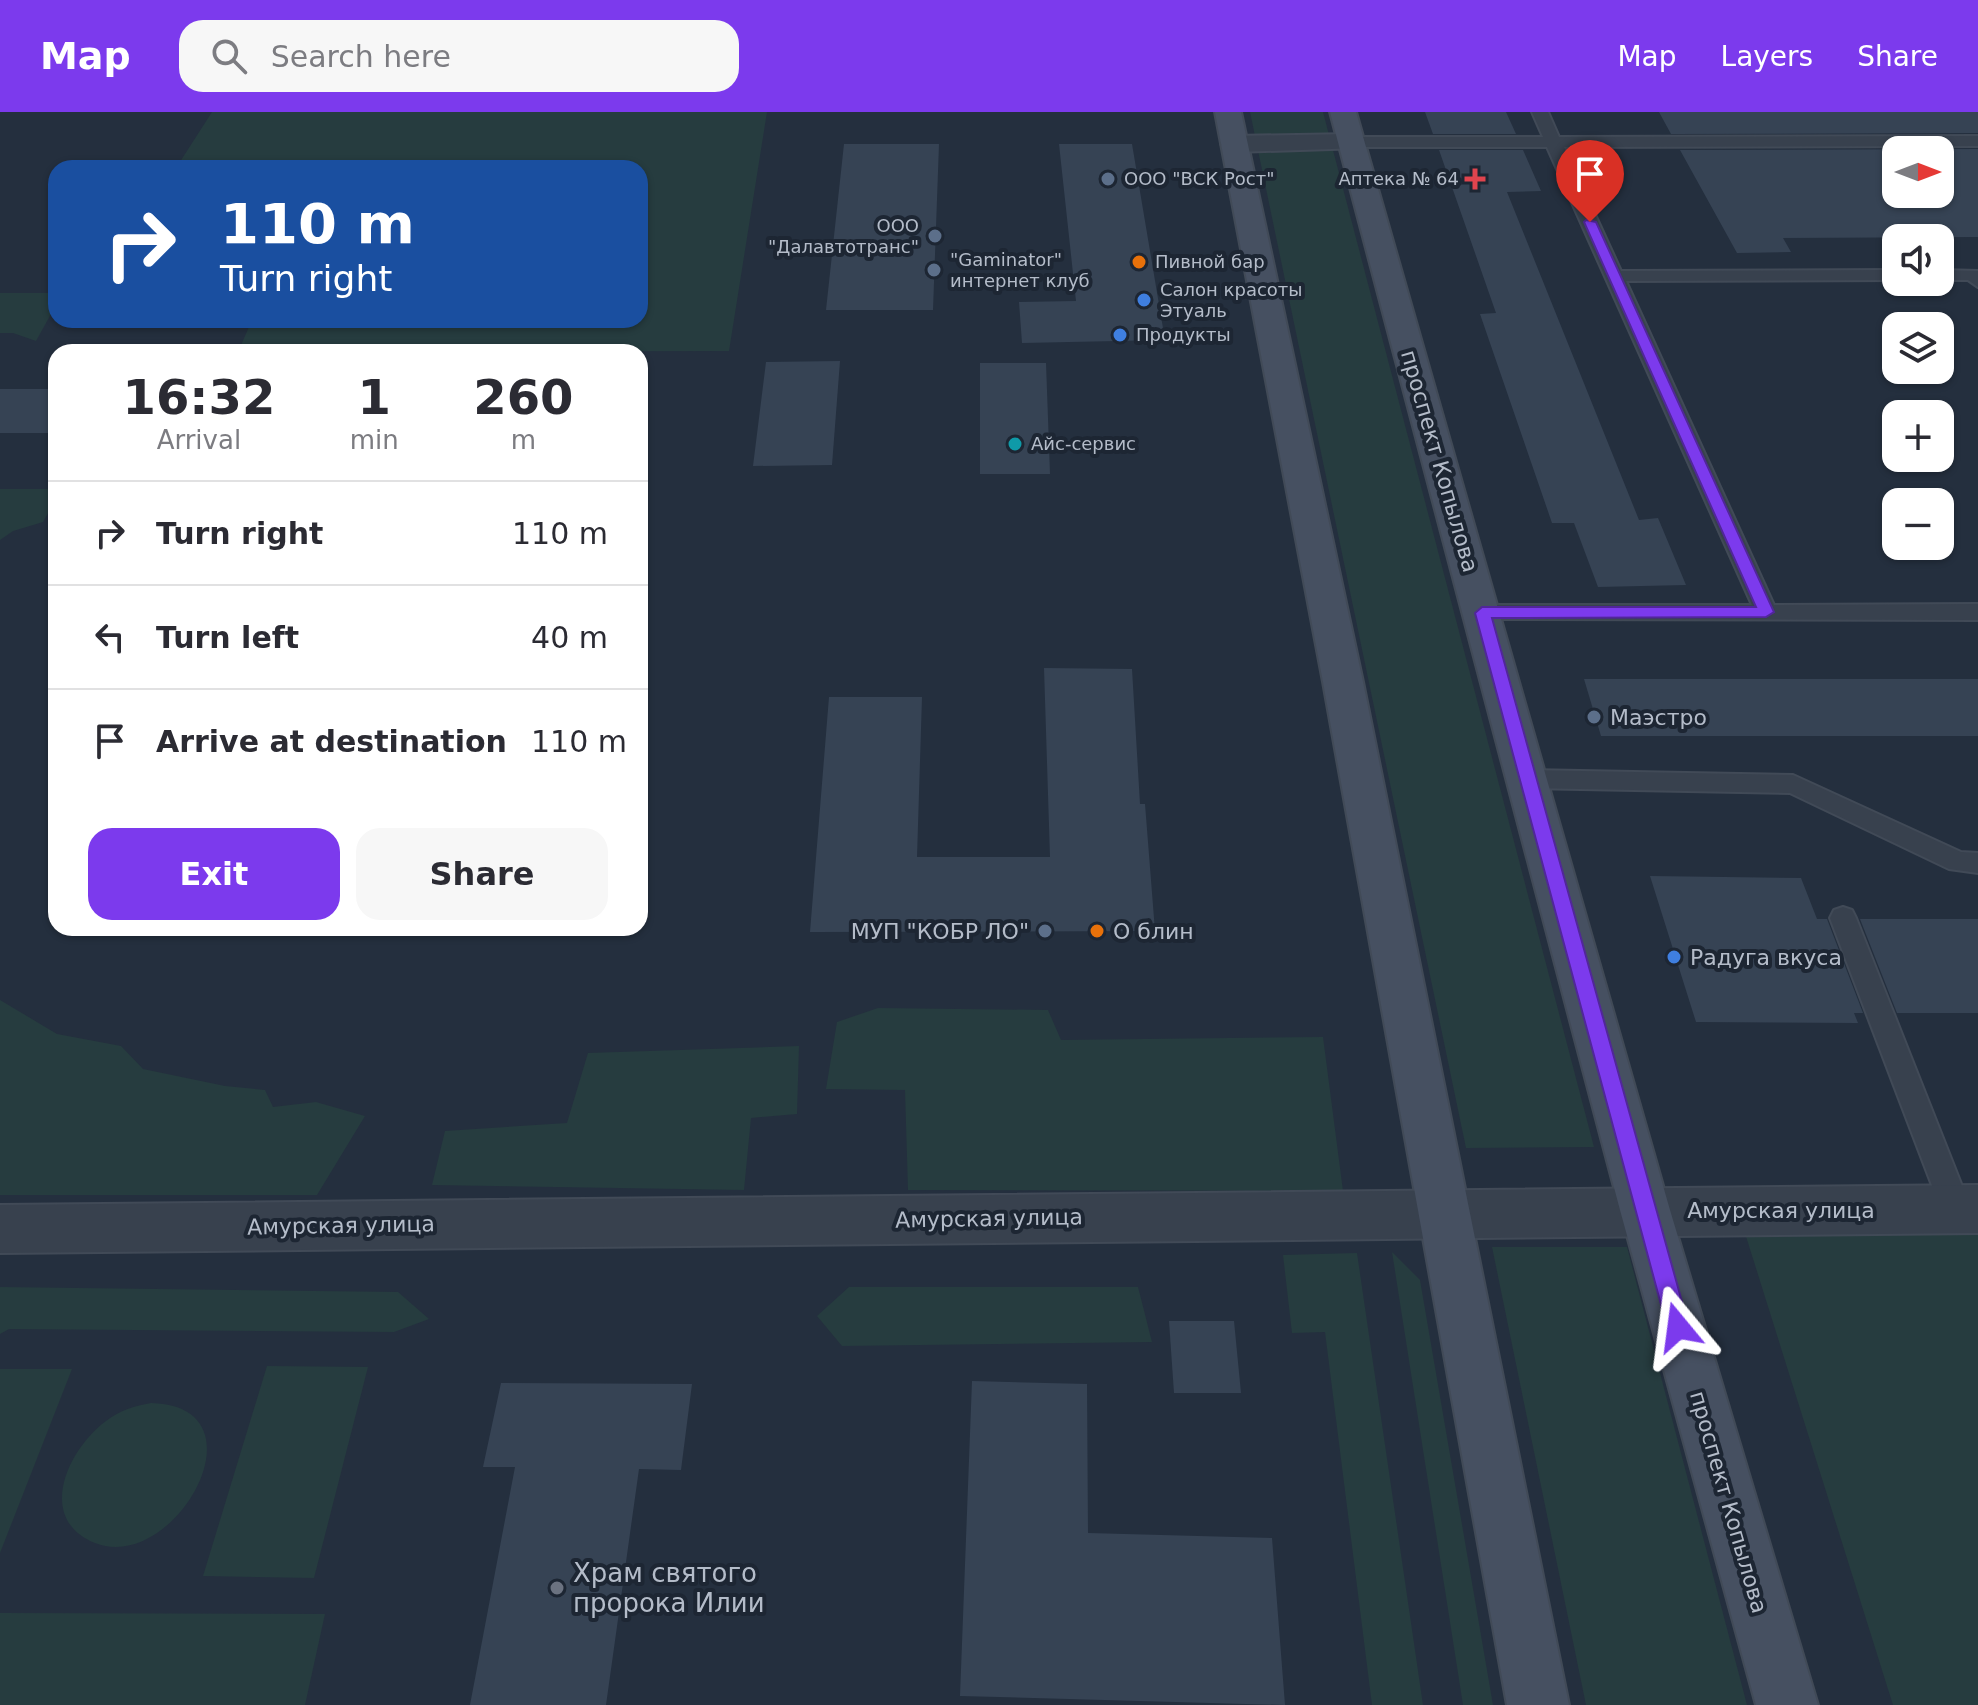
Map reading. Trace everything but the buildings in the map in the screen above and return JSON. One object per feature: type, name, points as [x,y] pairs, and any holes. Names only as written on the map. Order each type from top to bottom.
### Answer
[{"type":"street","points":[[1348,127],[1231,128],[1445,1213],[1538,1705]]},
{"type":"street","name":"проспект Копылова","points":[[1348,127],[1645,1210],[1787,1705]]},
{"type":"street","name":"Амурская улица","points":[[0,1229],[1967,1209]]},
{"type":"lane","points":[[1540,112],[1766,612]]},
{"type":"lane","points":[[1348,127],[1553,142],[1978,141]]},
{"type":"lane","points":[[1614,276],[1882,275]]},
{"type":"lane","points":[[1954,275],[1973,275],[1978,282]]},
{"type":"lane","points":[[1482,613],[1978,612]]},
{"type":"lane","points":[[1528,779],[1793,784],[1958,862],[1978,863]]},
{"type":"lane","points":[[1843,918],[1967,1209]]},
{"type":"green space","points":[[212,112],[767,112],[729,351],[648,351],[648,344],[242,344],[248,328],[648,328],[648,160],[181,160]]},
{"type":"green space","points":[[1250,112],[1323,112],[1594,1147],[1466,1148]]},
{"type":"green space","points":[[0,293],[48,293],[48,319],[36,341],[13,333],[0,333]]},
{"type":"green space","points":[[0,489],[48,489],[48,513],[43,522],[13,531],[0,540]]},
{"type":"green space","points":[[0,1000],[57,1034],[121,1046],[143,1069],[225,1086],[265,1090],[273,1107],[316,1102],[365,1116],[317,1195],[0,1195]]},
{"type":"green space","points":[[878,1008],[1048,1010],[1061,1040],[1323,1037],[1343,1191],[908,1190],[905,1090],[826,1089],[837,1022]]},
{"type":"green space","points":[[799,1046],[797,1114],[751,1118],[744,1190],[432,1185],[445,1131],[567,1123],[588,1053]]},
{"type":"green space","points":[[1978,1224],[1978,1705],[1893,1705],[1744,1230]]},
{"type":"green space","points":[[1492,1247],[1627,1247],[1747,1705],[1586,1705]]},
{"type":"green space","points":[[1392,1252],[1420,1280],[1493,1705],[1463,1705]]},
{"type":"green space","points":[[1357,1253],[1423,1705],[1372,1705],[1325,1332],[1292,1333],[1283,1255]]},
{"type":"green space","points":[[0,1287],[398,1292],[429,1319],[394,1332],[9,1329],[0,1334]]},
{"type":"green space","points":[[849,1287],[1138,1287],[1152,1342],[842,1346],[817,1316]]},
{"type":"green space","points":[[267,1366],[368,1367],[314,1578],[203,1576]]},
{"type":"green space","points":[[0,1369],[72,1369],[0,1553]]},
{"type":"green space","points":[[151,1403],[186,1411],[204,1431],[206,1457],[197,1486],[179,1514],[154,1535],[125,1546],[95,1543],[77,1532],[66,1518],[62,1501],[70,1466],[92,1433],[106,1421],[128,1409]]},
{"type":"green space","points":[[0,1613],[325,1614],[305,1705],[0,1705]]},
{"type":"place","name":"ООО \"ВСК Рост\"","points":[[1108,179]]},
{"type":"place","name":"Аптека № 64","points":[[1475,179]]},
{"type":"place","name":"ООО \"Далавтотранс\"","points":[[935,236]]},
{"type":"place","name":"Пивной бар","points":[[1139,262]]},
{"type":"place","name":"\"Gaminator\" интернет клуб","points":[[934,270]]},
{"type":"place","name":"Салон красоты Этуаль","points":[[1144,300]]},
{"type":"place","name":"Продукты","points":[[1120,335]]},
{"type":"place","name":"Айс-сервис","points":[[1015,444]]},
{"type":"place","name":"Маэстро","points":[[1594,717]]},
{"type":"place","name":"МУП \"КОБР ЛО\"","points":[[1045,931]]},
{"type":"place","name":"О блин","points":[[1097,931]]},
{"type":"place","name":"Радуга вкуса","points":[[1674,957]]},
{"type":"place","name":"Храм святого пророка Илии","points":[[557,1588]]},
{"type":"route","points":[[1590,222],[1766,612],[1482,613],[1678,1327]]}]
